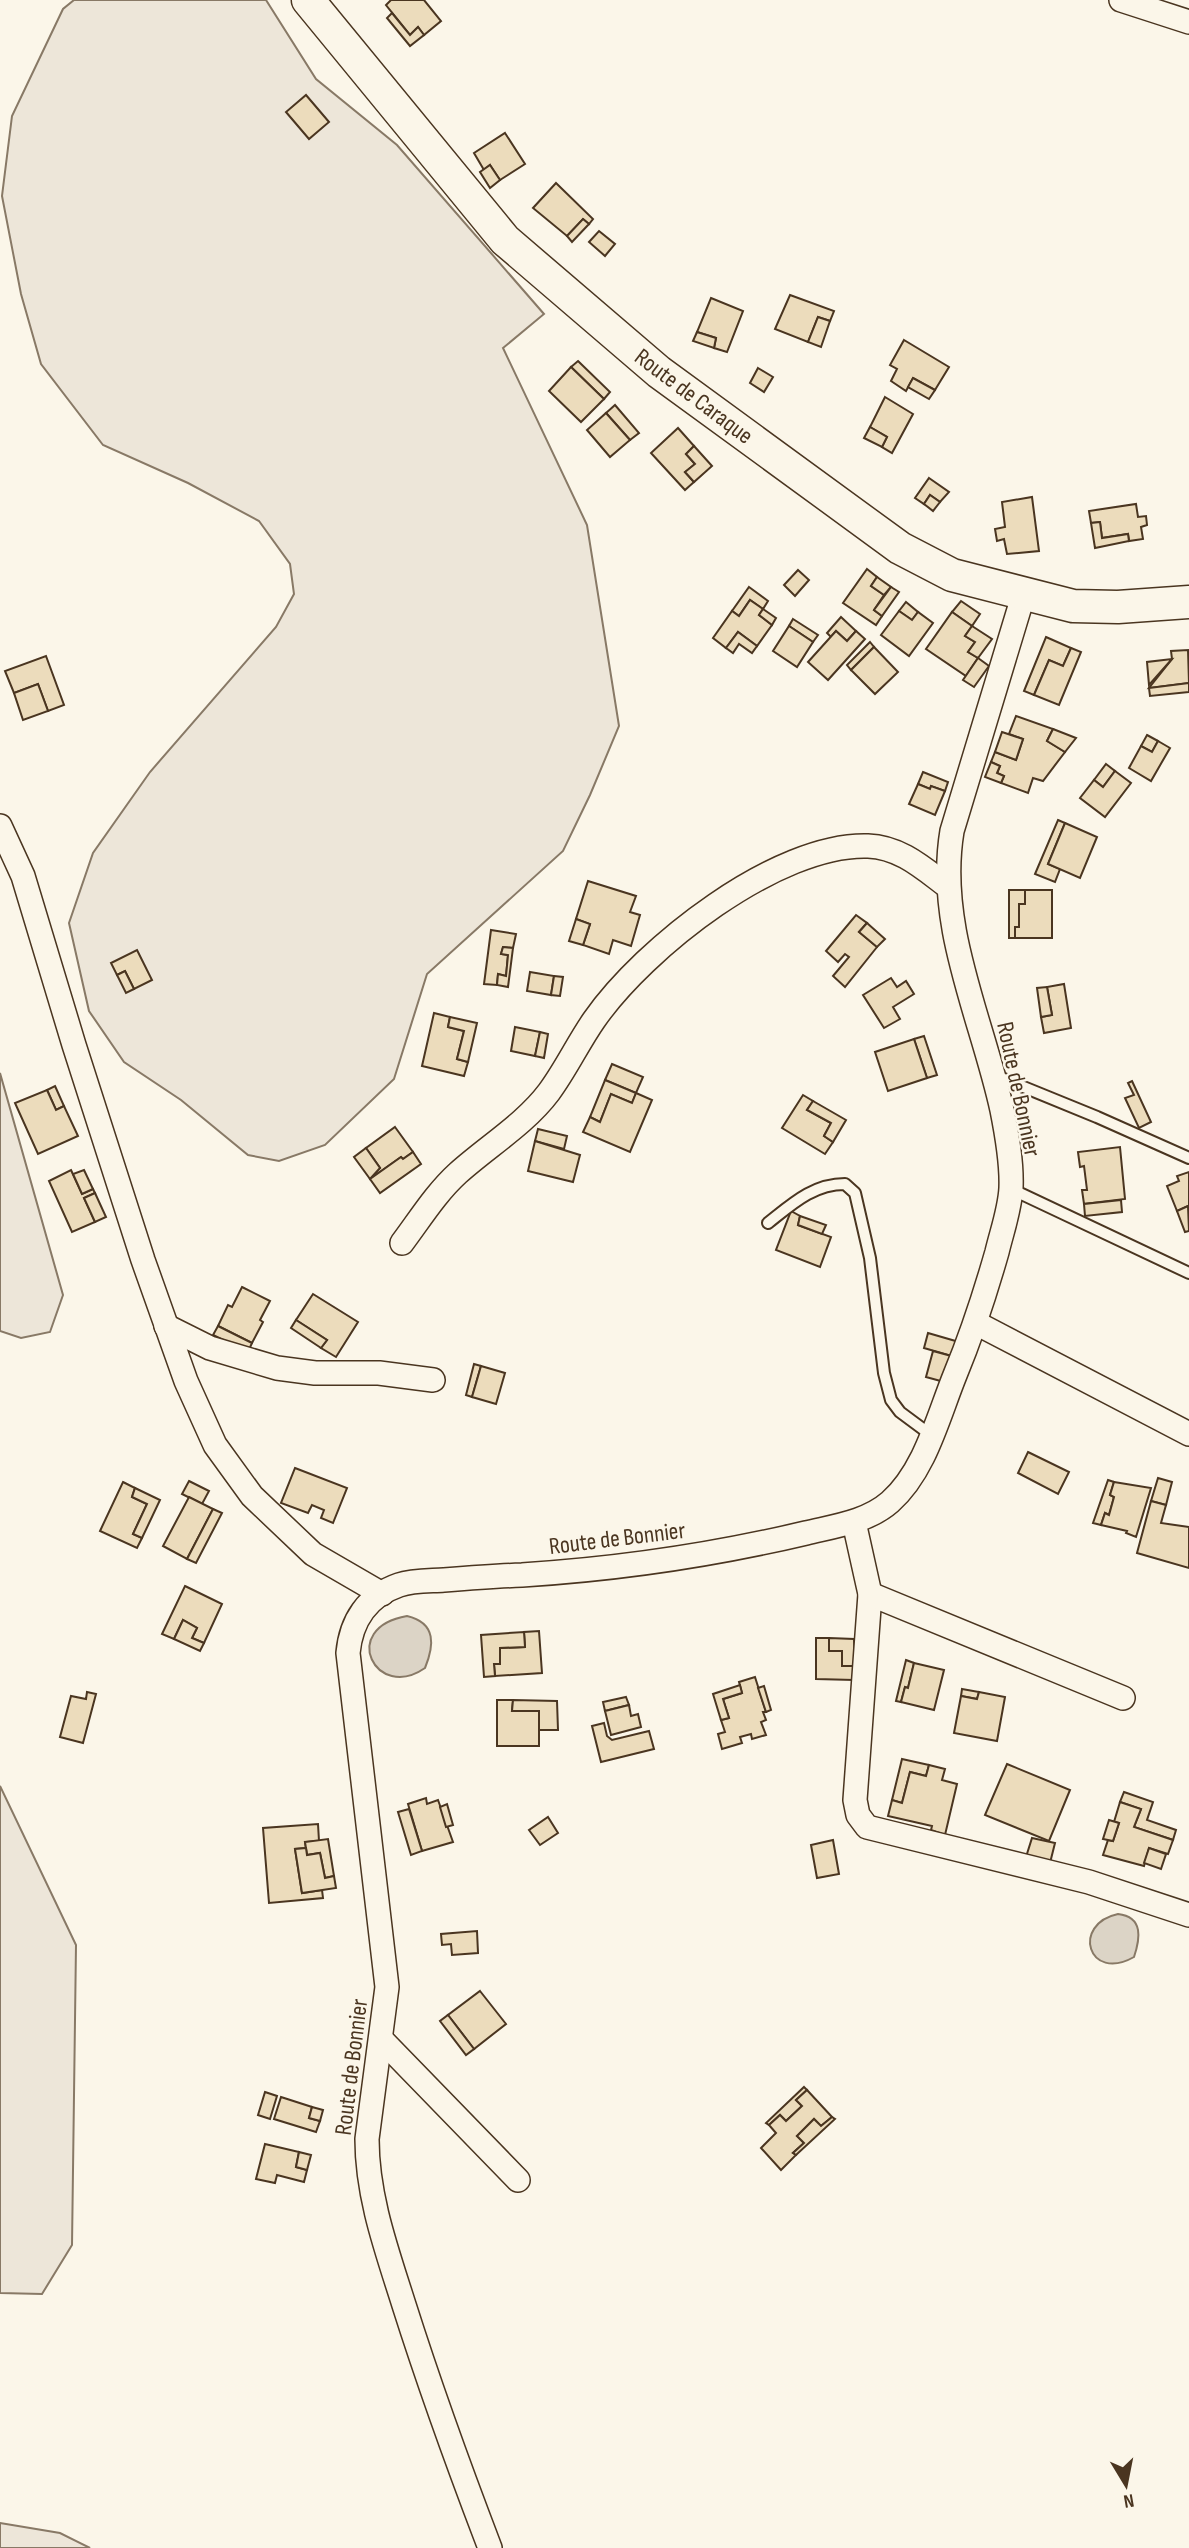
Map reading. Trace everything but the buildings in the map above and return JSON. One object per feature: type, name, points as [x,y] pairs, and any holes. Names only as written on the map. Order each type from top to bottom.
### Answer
[{"type":"street","name":"Route de Caraque","points":[[307,0],[505,240],[659,372],[900,548],[952,575],[1073,606],[1118,607],[1189,602]]},
{"type":"street","points":[[1121,0],[1189,22]]},
{"type":"street","name":"Route de Bonnier","points":[[489,2548],[435,2404],[371,2193],[367,2139],[387,1987],[348,1653],[350,1634],[367,1604],[400,1584],[556,1573],[677,1559],[746,1547],[854,1522],[889,1503],[909,1480],[931,1435],[976,1323],[1003,1230],[1011,1189],[1009,1148],[994,1075],[958,952],[947,886],[952,831],[1024,593]]},
{"type":"street","points":[[0,826],[23,876],[74,1045],[166,1326],[186,1381],[215,1446],[236,1478],[275,1520],[313,1554],[382,1594]]},
{"type":"street","points":[[402,1243],[441,1190],[549,1093],[594,1019],[633,973],[665,942],[708,910],[759,878],[821,852],[869,846],[901,853],[947,886]]},
{"type":"street","points":[[976,1323],[1171,1427],[1189,1434]]},
{"type":"street","points":[[166,1326],[210,1348],[277,1368],[315,1373],[379,1373],[433,1380]]},
{"type":"street","points":[[854,1522],[870,1594],[855,1800],[862,1822],[867,1827],[1089,1882],[1189,1915]]},
{"type":"street","points":[[870,1594],[1123,1698]]},
{"type":"street","points":[[381,2039],[518,2180]]},
{"type":"lane","points":[[994,1075],[1189,1158]]},
{"type":"lane","points":[[768,1223],[807,1193],[830,1184],[845,1184],[855,1193],[870,1258],[884,1373],[891,1401],[900,1412],[931,1435]]},
{"type":"lane","points":[[1011,1189],[1189,1273]]},
{"type":"shaded area","points":[[74,0],[266,0],[316,79],[397,145],[544,314],[503,348],[587,525],[619,726],[563,851],[427,974],[394,1079],[325,1145],[279,1161],[248,1155],[181,1100],[124,1062],[89,1011],[69,923],[93,853],[150,772],[276,627],[294,594],[290,564],[259,521],[188,483],[103,445],[41,364],[21,294],[2,196],[12,116],[63,9]]},
{"type":"shaded area","points":[[0,1073],[63,1295],[50,1332],[21,1338],[0,1331]]},
{"type":"shaded area","points":[[407,1616],[417,1619],[428,1630],[431,1636],[430,1652],[425,1668],[407,1676],[392,1676],[380,1670],[372,1659],[369,1647],[374,1634],[386,1623]]},
{"type":"shaded area","points":[[0,1786],[76,1945],[72,2245],[42,2294],[0,2293]]},
{"type":"shaded area","points":[[1118,1914],[1132,1919],[1136,1924],[1136,1950],[1134,1957],[1118,1963],[1105,1963],[1096,1957],[1091,1949],[1090,1939],[1094,1929],[1103,1920]]},
{"type":"shaded area","points":[[0,2523],[60,2533],[90,2548],[0,2548]]}]
